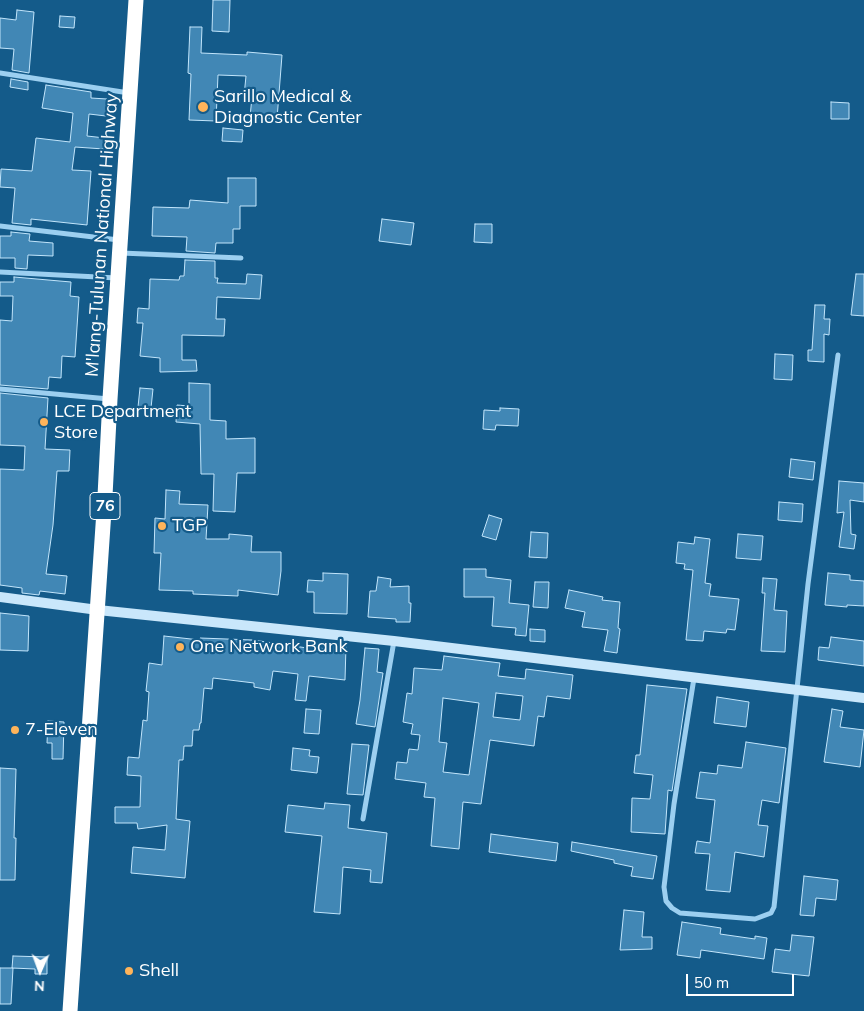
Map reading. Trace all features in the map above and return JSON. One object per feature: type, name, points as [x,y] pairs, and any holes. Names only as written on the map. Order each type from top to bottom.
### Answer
[{"type":"highway","name":"M'lang-Tulunan National Highway","points":[[70,1011],[98,610],[136,0]]},
{"type":"main road","points":[[0,597],[98,610],[394,641],[864,698]]},
{"type":"street","points":[[0,73],[130,93]]},
{"type":"street","points":[[0,226],[120,247],[241,258]]},
{"type":"street","points":[[0,272],[118,278]]},
{"type":"street","points":[[694,678],[674,804],[664,887],[666,901],[680,913],[755,919],[771,913],[774,907],[808,584],[838,355]]},
{"type":"street","points":[[0,389],[110,399]]},
{"type":"street","points":[[363,819],[394,641]]},
{"type":"building","points":[[213,0],[230,0],[229,32],[212,31]]},
{"type":"building","points":[[17,10],[34,12],[29,73],[12,70],[14,49],[0,48],[0,18],[16,20]]},
{"type":"building","points":[[60,16],[75,17],[74,28],[59,27]]},
{"type":"building","points":[[190,27],[202,27],[201,53],[247,55],[247,52],[282,55],[277,119],[250,117],[252,97],[244,96],[246,76],[218,75],[216,121],[189,120],[191,74],[188,73]]},
{"type":"building","points":[[11,79],[28,82],[28,90],[10,87]]},
{"type":"building","points":[[46,85],[91,92],[91,98],[107,99],[106,116],[89,114],[87,136],[105,138],[104,149],[75,147],[72,170],[91,171],[87,225],[31,219],[31,225],[12,223],[15,188],[0,187],[1,169],[32,171],[36,138],[70,142],[73,113],[42,108]]},
{"type":"building","points":[[831,102],[849,103],[849,119],[831,119]]},
{"type":"building","points":[[223,128],[243,130],[242,142],[222,141]]},
{"type":"building","points":[[228,178],[256,178],[256,206],[240,206],[240,229],[233,229],[233,243],[216,243],[215,253],[186,251],[187,237],[152,236],[153,207],[189,208],[190,200],[228,203]]},
{"type":"building","points":[[382,219],[414,223],[411,245],[379,241]]},
{"type":"building","points":[[475,224],[492,224],[492,243],[474,242]]},
{"type":"building","points":[[11,232],[30,234],[29,241],[53,243],[53,256],[28,255],[27,269],[15,268],[15,258],[0,258],[0,236],[11,236]]},
{"type":"building","points":[[185,260],[215,261],[215,278],[218,278],[217,283],[246,284],[247,274],[262,275],[260,299],[217,297],[216,319],[225,319],[224,336],[182,335],[182,360],[196,360],[197,371],[160,372],[160,358],[140,356],[143,323],[137,323],[138,308],[149,309],[150,279],[179,280],[180,276],[184,276]]},
{"type":"building","points":[[856,274],[864,274],[864,316],[851,315]]},
{"type":"building","points":[[14,277],[71,282],[70,296],[79,297],[75,357],[62,356],[61,378],[49,377],[48,389],[0,385],[0,320],[12,321],[13,296],[0,296],[0,282],[14,282]]},
{"type":"building","points":[[815,305],[825,305],[824,319],[830,319],[829,335],[824,334],[824,362],[808,361],[808,350],[812,350]]},
{"type":"building","points":[[775,354],[793,355],[792,380],[774,379]]},
{"type":"building","points":[[189,383],[210,384],[210,420],[226,421],[226,439],[255,438],[255,473],[237,473],[235,512],[213,511],[214,474],[201,474],[200,424],[176,422],[177,405],[189,406]]},
{"type":"building","points":[[140,388],[153,389],[151,408],[138,407]]},
{"type":"building","points":[[0,393],[48,398],[45,449],[70,450],[69,471],[57,471],[53,525],[46,574],[67,576],[65,594],[40,591],[39,595],[22,593],[22,588],[0,585],[0,469],[24,470],[25,446],[0,445]]},
{"type":"building","points":[[500,408],[519,409],[518,426],[496,425],[495,430],[483,429],[484,410],[500,411]]},
{"type":"building","points":[[791,459],[815,462],[813,480],[789,477]]},
{"type":"building","points":[[839,481],[864,483],[864,502],[850,500],[851,534],[856,535],[854,549],[839,547],[844,512],[837,513]]},
{"type":"building","points":[[166,490],[180,491],[179,504],[208,505],[206,539],[229,539],[229,534],[252,536],[251,552],[281,552],[278,595],[238,590],[238,596],[193,594],[193,591],[159,590],[161,553],[154,553],[155,518],[165,519]]},
{"type":"building","points":[[779,502],[803,504],[802,522],[778,520]]},
{"type":"building","points":[[489,515],[502,519],[496,540],[482,536]]},
{"type":"building","points":[[531,532],[548,533],[547,558],[529,557]]},
{"type":"building","points":[[738,534],[763,536],[761,560],[736,558]]},
{"type":"building","points":[[695,537],[710,539],[705,583],[711,584],[709,596],[739,599],[735,630],[727,629],[726,633],[704,631],[703,641],[686,640],[693,570],[684,569],[685,564],[676,563],[678,542],[694,544]]},
{"type":"building","points":[[464,569],[486,569],[486,577],[511,580],[509,603],[529,605],[526,636],[515,635],[516,628],[492,626],[494,597],[464,597]]},
{"type":"building","points":[[323,573],[348,574],[347,614],[314,613],[314,592],[307,592],[308,580],[323,581]]},
{"type":"building","points":[[828,573],[850,575],[850,580],[864,581],[864,606],[825,605]]},
{"type":"building","points":[[378,577],[391,579],[390,587],[409,586],[409,603],[411,603],[410,622],[396,622],[396,619],[368,617],[370,591],[376,591]]},
{"type":"building","points":[[763,578],[777,579],[774,610],[787,611],[785,652],[761,651],[765,593],[762,593]]},
{"type":"building","points":[[535,582],[549,582],[548,608],[533,607]]},
{"type":"building","points":[[569,590],[603,597],[602,600],[620,602],[618,628],[620,629],[617,653],[604,651],[608,630],[582,627],[585,612],[565,608]]},
{"type":"building","points":[[0,613],[29,616],[28,651],[0,650]]},
{"type":"building","points":[[530,629],[545,630],[545,642],[530,641]]},
{"type":"building","points":[[164,636],[200,640],[200,638],[253,640],[314,649],[314,647],[326,649],[327,643],[346,646],[345,680],[309,676],[306,701],[295,700],[298,674],[273,671],[270,690],[254,687],[254,683],[213,678],[212,689],[204,688],[199,730],[193,730],[192,746],[184,746],[183,760],[179,760],[176,819],[190,821],[185,878],[131,873],[133,847],[165,850],[167,825],[138,829],[137,823],[115,823],[115,807],[140,807],[141,776],[127,775],[128,757],[139,758],[143,720],[147,721],[149,692],[146,691],[149,663],[162,665]]},
{"type":"building","points":[[831,637],[864,641],[864,666],[818,660],[819,647],[829,648]]},
{"type":"building","points":[[365,648],[379,649],[377,672],[383,673],[375,727],[356,724]]},
{"type":"building","points":[[444,656],[500,663],[498,676],[525,679],[526,669],[573,675],[570,699],[547,696],[544,717],[538,716],[534,746],[490,740],[481,804],[463,802],[459,849],[431,846],[435,798],[424,797],[426,783],[395,779],[397,762],[407,763],[409,749],[418,750],[420,735],[411,734],[413,724],[403,722],[407,693],[412,694],[414,668],[442,670]],"holes":[[[496,693],[523,696],[520,720],[493,717]],[[443,698],[479,703],[469,775],[443,772],[447,743],[439,742]]]},
{"type":"building","points":[[647,685],[687,689],[672,791],[668,790],[665,834],[631,832],[632,798],[650,799],[653,775],[634,773],[636,755],[640,755]]},
{"type":"building","points":[[717,697],[749,702],[746,727],[714,723]]},
{"type":"building","points":[[306,709],[321,710],[319,734],[304,733]]},
{"type":"building","points":[[832,709],[843,711],[840,727],[864,730],[860,767],[824,762]]},
{"type":"building","points":[[48,721],[64,722],[63,759],[52,759],[52,743],[47,743]]},
{"type":"building","points":[[746,742],[786,748],[779,803],[762,800],[758,825],[768,826],[764,857],[735,852],[730,892],[706,890],[710,854],[695,853],[697,841],[710,843],[715,800],[696,798],[700,772],[717,774],[718,765],[742,768]]},
{"type":"building","points":[[352,744],[369,745],[363,795],[347,794]]},
{"type":"building","points":[[293,748],[310,750],[309,756],[319,757],[317,773],[291,770]]},
{"type":"building","points":[[0,768],[16,769],[15,880],[0,880]]},
{"type":"building","points":[[325,803],[350,805],[348,828],[387,833],[382,883],[370,882],[371,870],[343,867],[340,914],[314,912],[322,836],[285,832],[288,805],[324,809]]},
{"type":"building","points":[[491,834],[558,843],[556,861],[489,852]]},
{"type":"building","points":[[572,842],[657,856],[653,879],[631,876],[633,867],[614,863],[614,860],[571,851]]},
{"type":"building","points":[[804,876],[838,880],[836,900],[816,898],[814,916],[800,915]]},
{"type":"building","points":[[624,910],[644,912],[642,937],[652,937],[652,949],[620,950]]},
{"type":"building","points":[[682,922],[721,928],[720,934],[755,939],[755,936],[767,938],[764,959],[701,950],[700,958],[677,955]]},
{"type":"building","points":[[792,935],[814,937],[809,976],[772,972],[775,949],[790,951]]},
{"type":"building","points":[[13,956],[47,957],[47,974],[35,974],[35,969],[12,968]]},
{"type":"building","points":[[0,968],[13,968],[11,1004],[0,1004]]},
{"type":"place","name":"Sarillo Medical & Diagnostic Center","points":[[203,107]]},
{"type":"place","name":"LCE Department Store","points":[[44,422]]},
{"type":"place","name":"TGP","points":[[162,526]]},
{"type":"place","name":"One Network Bank","points":[[180,647]]},
{"type":"place","name":"7-Eleven","points":[[15,730]]},
{"type":"place","name":"Shell","points":[[129,971]]}]
